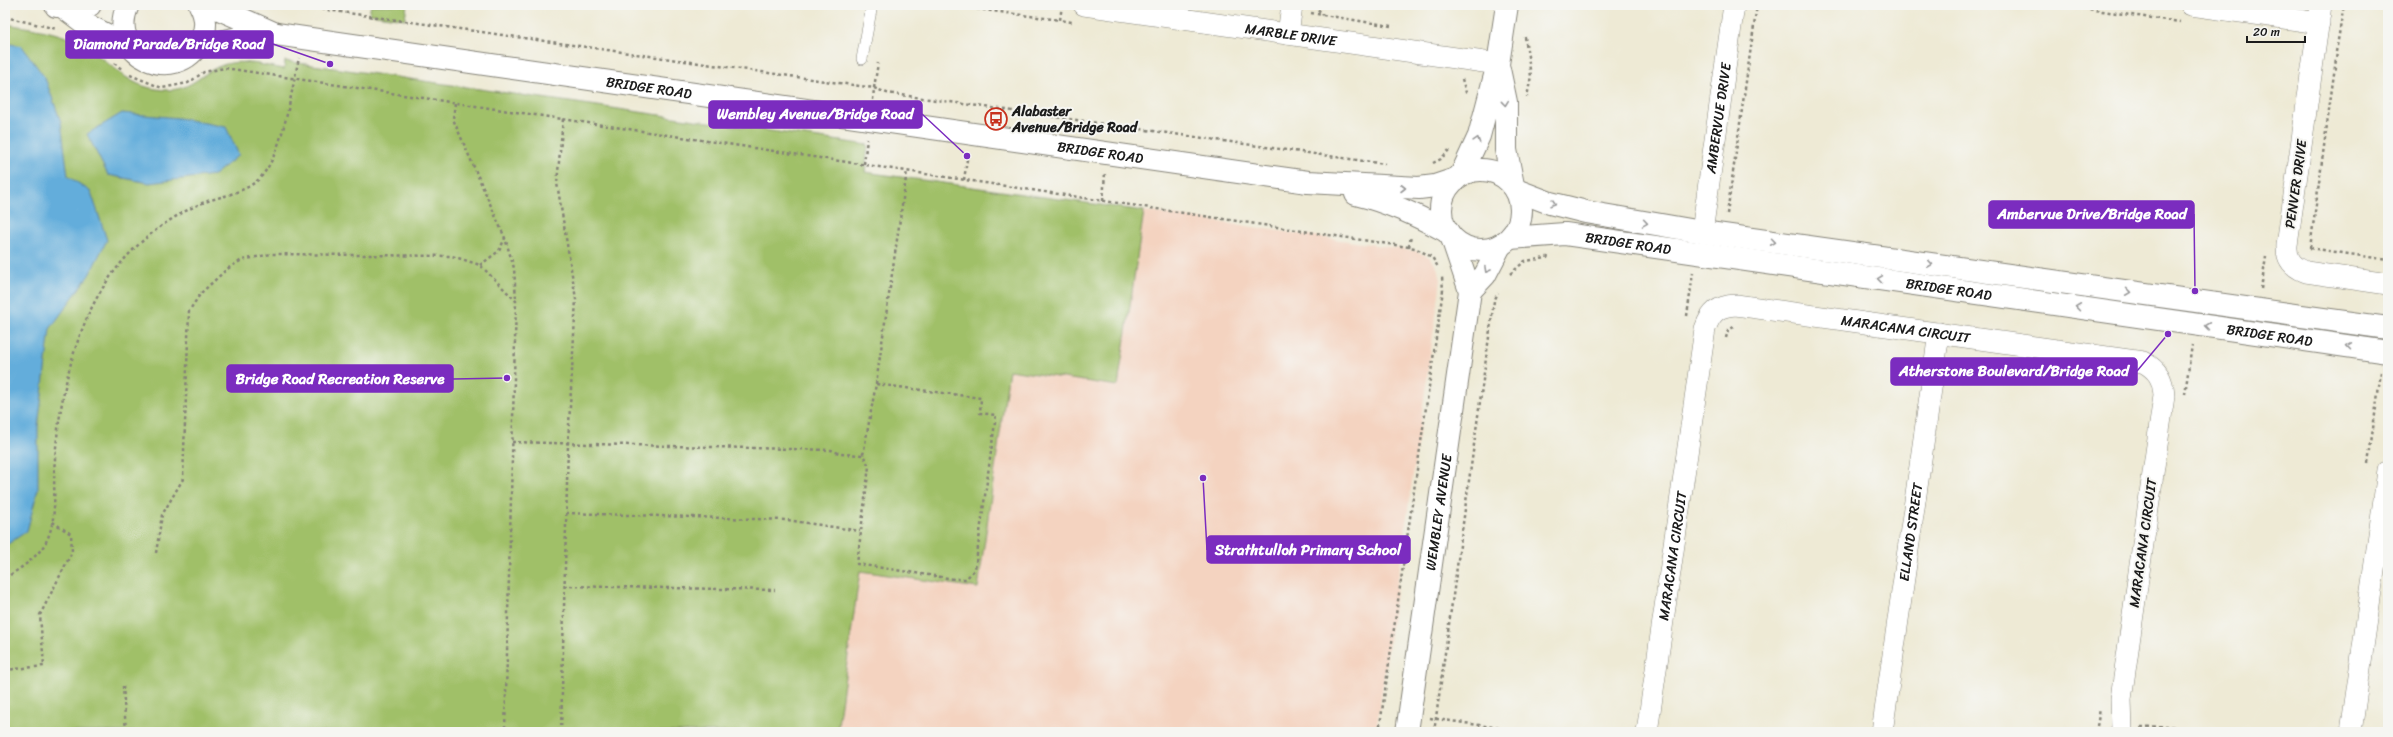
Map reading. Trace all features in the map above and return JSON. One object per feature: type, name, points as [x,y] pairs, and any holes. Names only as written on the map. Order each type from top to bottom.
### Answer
[{"type":"street","points":[[58,6],[90,5]]},
{"type":"street","points":[[128,5],[123,24],[131,47]]},
{"type":"street","points":[[58,6],[87,25],[131,47],[146,59],[164,64],[177,62],[188,56],[197,47],[203,36],[205,24],[200,5]]},
{"type":"street","name":"BRIDGE ROAD","points":[[210,5],[276,34]]},
{"type":"street","name":"MARBLE DRIVE","points":[[1084,5],[1498,64]]},
{"type":"street","points":[[1505,242],[1488,250],[1475,250],[1462,245],[1450,235],[1443,222],[1441,210],[1448,188],[1458,177],[1477,141],[1498,64],[1507,5]]},
{"type":"street","name":"AMBERVUE DRIVE","points":[[1702,232],[1734,5]]},
{"type":"street","points":[[2191,5],[2320,14]]},
{"type":"street","points":[[1288,34],[1292,7]]},
{"type":"street","name":"PENVER DRIVE","points":[[2320,14],[2287,245],[2287,257],[2297,268],[2306,272],[2388,284]]},
{"type":"street","name":"BRIDGE ROAD","points":[[197,47],[234,39],[276,34],[1308,182],[1419,188],[1435,186],[1458,177]]},
{"type":"street","points":[[1470,292],[1485,275],[1520,220],[1520,200],[1515,188],[1506,150],[1506,102],[1498,64]]},
{"type":"street","points":[[1458,177],[1483,170],[1505,177],[1515,188]]},
{"type":"street","name":"BRIDGE ROAD","points":[[1308,182],[1377,199],[1408,212],[1450,235]]},
{"type":"street","name":"BRIDGE ROAD","points":[[1515,188],[1550,203],[1586,212],[1702,232],[2388,328]]},
{"type":"street","name":"BRIDGE ROAD","points":[[1505,242],[1565,234],[2388,352]]},
{"type":"street","name":"WEMBLEY AVENUE","points":[[1408,724],[1470,292],[1450,235]]},
{"type":"street","name":"MARACANA CIRCUIT","points":[[1647,732],[1705,329],[1709,317],[1723,306],[1736,305],[2143,362],[2153,367],[2160,375],[2164,385],[2164,396],[2121,699],[2122,732]]},
{"type":"street","name":"ELLAND STREET","points":[[1882,732],[1939,333]]},
{"type":"street","points":[[2351,732],[2388,471]]},
{"type":"lane","points":[[862,59],[872,5]]},
{"type":"path","points":[[292,5],[874,88],[887,93],[1390,165]]},
{"type":"path","points":[[947,5],[1060,20]]},
{"type":"path","points":[[1256,5],[1292,7],[1324,15],[1392,27]]},
{"type":"path","points":[[1314,5],[1324,15]]},
{"type":"path","points":[[1727,216],[1757,5]]},
{"type":"path","points":[[5,17],[64,31]]},
{"type":"path","points":[[1525,32],[1524,39],[1531,76],[1526,102]]},
{"type":"path","points":[[5,578],[23,567],[46,542],[54,511],[54,465],[58,423],[71,363],[92,307],[114,270],[140,242],[171,219],[201,204],[234,194],[258,179],[276,153],[304,38]]},
{"type":"path","points":[[2310,248],[2337,52]]},
{"type":"path","points":[[108,59],[136,79],[162,88],[188,83],[204,72],[225,68],[1416,248],[1432,257],[1442,274],[1443,290],[1379,732]]},
{"type":"path","points":[[864,164],[874,88]]},
{"type":"path","points":[[455,103],[453,119],[505,238],[514,268],[516,301],[505,732]]},
{"type":"path","points":[[561,732],[568,443],[576,299],[557,183],[563,119]]},
{"type":"path","points":[[964,180],[971,134]]},
{"type":"path","points":[[876,384],[981,398],[980,413],[996,415],[975,569],[966,579],[954,579],[856,564],[869,466],[863,455],[876,384],[907,171]]},
{"type":"path","points":[[480,265],[499,251],[505,238]]},
{"type":"path","points":[[156,553],[162,515],[183,479],[189,311],[213,280],[242,260],[271,254],[452,256],[480,265],[516,301]]},
{"type":"path","points":[[1434,732],[1494,301],[1500,287]]},
{"type":"path","points":[[1724,344],[1728,330],[1740,324]]},
{"type":"path","points":[[512,442],[831,450],[841,454],[863,455]]},
{"type":"path","points":[[566,513],[787,520],[860,531]]},
{"type":"path","points":[[5,670],[44,666],[40,615],[72,552],[71,534],[52,521]]},
{"type":"path","points":[[564,586],[775,590]]},
{"type":"path","points":[[123,686],[126,732]]},
{"type":"path","points":[[2096,732],[2100,708]]},
{"type":"path","points":[[1382,712],[1408,724],[1436,719],[1527,732]]},
{"type":"path","points":[[2122,732],[2146,726],[2162,726],[2212,732]]},
{"type":"path","points":[[2162,726],[2162,732]]},
{"type":"shaded area","points":[[1144,211],[1416,251],[1431,258],[1439,271],[1441,280],[1376,732],[837,732],[860,571],[978,587],[1009,370],[1118,385]]},
{"type":"green space","points":[[371,5],[407,5],[405,19],[369,14]]},
{"type":"green space","points":[[5,24],[63,36],[91,50],[126,77],[145,87],[156,89],[179,89],[187,86],[217,67],[226,64],[240,62],[284,69],[285,61],[868,145],[865,172],[1144,211],[1118,386],[1009,370],[978,588],[860,571],[837,732],[5,732]]},
{"type":"water","points":[[5,43],[22,46],[45,78],[61,122],[68,176],[91,192],[107,240],[89,275],[50,329],[38,427],[38,489],[27,531],[5,546],[5,263],[8,257],[5,193]]},
{"type":"water","points":[[122,113],[179,118],[226,127],[239,155],[214,175],[149,183],[108,175],[87,134]]},
{"type":"place","name":"Diamond Parade/Bridge Road","points":[[330,64]]},
{"type":"place","name":"Alabaster Avenue/Bridge Road","points":[[996,119]]},
{"type":"place","name":"Wembley Avenue/Bridge Road","points":[[967,156]]},
{"type":"place","name":"Ambervue Drive/Bridge Road","points":[[2195,291]]},
{"type":"place","name":"Atherstone Boulevard/Bridge Road","points":[[2168,334]]},
{"type":"place","name":"Bridge Road Recreation Reserve","points":[[507,378]]},
{"type":"place","name":"Strathtulloh Primary School","points":[[1203,478]]}]
